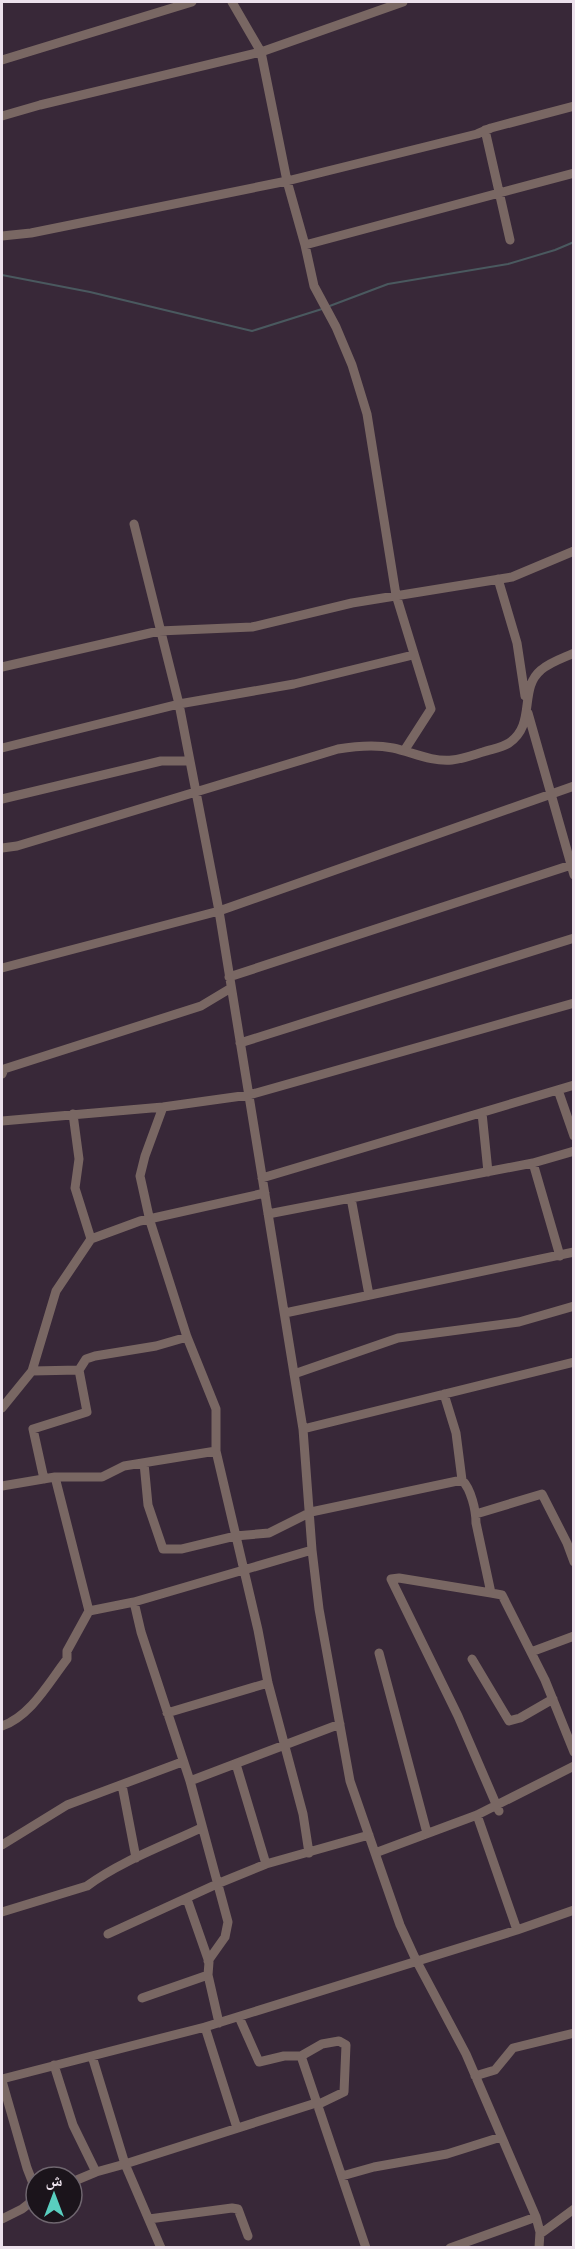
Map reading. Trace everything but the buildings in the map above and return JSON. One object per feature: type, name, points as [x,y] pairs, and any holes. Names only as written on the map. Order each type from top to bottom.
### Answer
[{"type":"street","points":[[2,60],[192,2]]},
{"type":"street","points":[[232,2],[261,52],[287,181],[314,286],[336,327],[352,365],[367,414],[396,595],[431,709],[404,751]]},
{"type":"street","points":[[2,116],[261,52],[403,2]]},
{"type":"street","points":[[2,236],[32,233],[287,181],[573,106]]},
{"type":"street","points":[[485,130],[510,240]]},
{"type":"street","points":[[305,245],[573,173]]},
{"type":"street","points":[[134,524],[179,704],[219,911],[303,1429],[311,1512],[312,1550],[350,1781],[400,1925],[475,2076],[536,2217],[540,2232],[539,2247]]},
{"type":"street","points":[[2,667],[159,631],[252,627],[396,595],[512,577],[573,550]]},
{"type":"street","points":[[230,977],[573,868],[528,711],[517,643],[498,579]]},
{"type":"street","points":[[2,848],[17,846],[338,749],[373,746],[440,760],[451,760],[508,744],[519,732],[528,711],[528,690],[536,675],[546,666],[573,653]]},
{"type":"street","points":[[2,748],[179,704],[294,684],[413,655]]},
{"type":"street","points":[[2,799],[160,760],[190,760]]},
{"type":"street","points":[[2,968],[219,911],[573,786]]},
{"type":"street","points":[[240,1043],[573,938]]},
{"type":"street","points":[[2,1071],[201,1006],[231,987]]},
{"type":"street","points":[[2,1121],[163,1107],[249,1095],[573,1003]]},
{"type":"street","points":[[262,1178],[573,1085]]},
{"type":"street","points":[[558,1090],[573,1136]]},
{"type":"street","points":[[163,1107],[145,1156],[141,1176],[150,1221],[188,1337],[216,1409],[216,1451],[258,1630],[268,1683],[303,1815],[309,1853]]},
{"type":"street","points":[[482,1113],[488,1172]]},
{"type":"street","points":[[73,1114],[79,1159],[75,1188],[91,1239]]},
{"type":"street","points":[[268,1214],[533,1163],[573,1151]]},
{"type":"street","points":[[533,1163],[560,1256]]},
{"type":"street","points":[[2,1408],[32,1371],[56,1292],[91,1239],[141,1221],[150,1221],[265,1193]]},
{"type":"street","points":[[351,1198],[369,1295]]},
{"type":"street","points":[[285,1314],[573,1252]]},
{"type":"street","points":[[294,1374],[398,1338],[519,1322],[573,1306]]},
{"type":"street","points":[[44,1479],[33,1429],[87,1412],[79,1370],[86,1359],[156,1346],[188,1337]]},
{"type":"street","points":[[303,1429],[573,1362]]},
{"type":"street","points":[[32,1371],[79,1370]]},
{"type":"street","points":[[444,1394],[456,1433],[462,1480],[466,1484],[476,1514],[491,1593]]},
{"type":"street","points":[[2,1486],[55,1477],[102,1477],[124,1466],[161,1458],[216,1451]]},
{"type":"street","points":[[144,1463],[148,1505],[163,1550],[180,1550],[235,1536],[269,1533],[311,1512],[462,1480]]},
{"type":"street","points":[[2,1726],[9,1724],[29,1708],[67,1659],[67,1651],[89,1611],[55,1477]]},
{"type":"street","points":[[476,1514],[542,1494],[567,1543],[573,1562]]},
{"type":"street","points":[[89,1611],[134,1602],[312,1550]]},
{"type":"street","points":[[497,1808],[458,1716],[390,1579],[502,1595],[553,1699],[573,1752]]},
{"type":"street","points":[[134,1602],[182,1762],[190,1781],[228,1922],[225,1937],[208,1961]]},
{"type":"street","points":[[531,1652],[573,1635]]},
{"type":"street","points":[[379,1653],[427,1833]]},
{"type":"street","points":[[472,1659],[509,1721],[520,1718],[553,1699]]},
{"type":"street","points":[[167,1713],[268,1683]]},
{"type":"street","points":[[190,1781],[340,1724]]},
{"type":"street","points":[[2,1845],[67,1805],[182,1762]]},
{"type":"street","points":[[236,1764],[266,1864]]},
{"type":"street","points":[[375,1853],[497,1808],[573,1766]]},
{"type":"street","points":[[122,1785],[136,1858]]},
{"type":"street","points":[[477,1815],[518,1930]]},
{"type":"street","points":[[2,1912],[87,1886],[136,1858],[201,1828]]},
{"type":"street","points":[[108,1934],[266,1864],[369,1835]]},
{"type":"street","points":[[187,1899],[208,1961],[208,1975],[219,2023]]},
{"type":"street","points":[[26,2165],[2,2080],[219,2023],[573,1911]]},
{"type":"street","points":[[142,1998],[208,1975]]},
{"type":"street","points":[[84,2177],[317,2104],[344,2092],[346,2045],[339,2041],[321,2044],[301,2056],[284,2056],[259,2062],[239,2017]]},
{"type":"street","points":[[205,2027],[237,2128]]},
{"type":"street","points":[[475,2076],[495,2070],[513,2049],[573,2033]]},
{"type":"street","points":[[92,2056],[125,2164],[161,2247]]},
{"type":"street","points":[[301,2056],[366,2247]]},
{"type":"street","points":[[54,2066],[73,2125],[96,2172]]},
{"type":"street","points":[[342,2176],[374,2167],[447,2154],[501,2137]]},
{"type":"street","points":[[2,2219],[24,2207]]},
{"type":"street","points":[[149,2219],[238,2209],[248,2236]]},
{"type":"street","points":[[540,2232],[573,2209]]},
{"type":"street","points":[[450,2247],[536,2217]]},
{"type":"waterway","points":[[327,307],[388,284],[508,264],[574,242]]},
{"type":"waterway","points":[[2,275],[90,292],[252,331],[322,309]]}]
